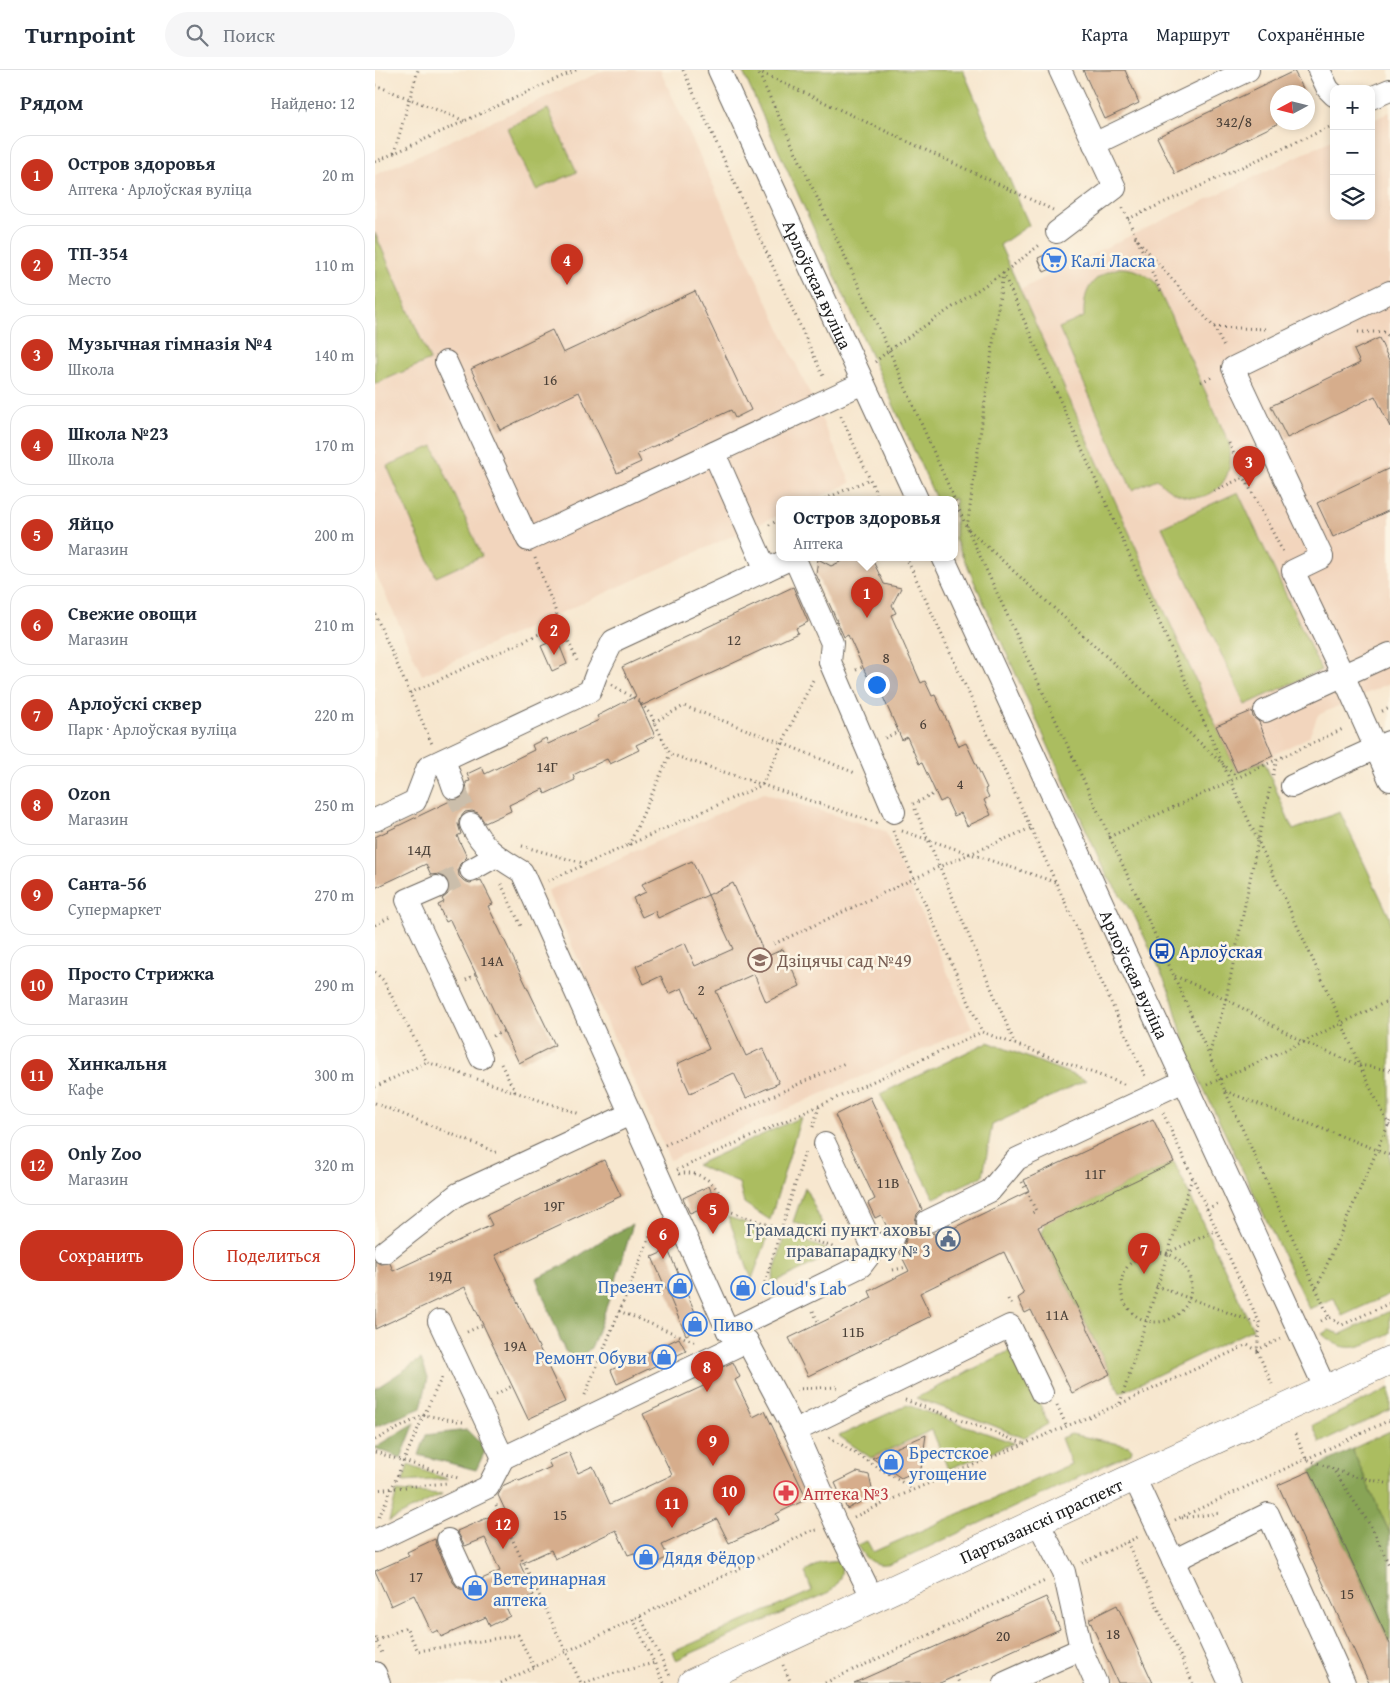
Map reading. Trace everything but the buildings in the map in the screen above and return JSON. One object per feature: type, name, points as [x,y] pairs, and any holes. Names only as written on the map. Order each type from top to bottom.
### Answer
[{"type":"main road","name":"Партызанскі праспект","points":[[692,1683],[1390,1360]]},
{"type":"street","name":"Арлоўская вуліца","points":[[719,70],[867,374],[916,496]]},
{"type":"street","points":[[1060,70],[1115,188],[1065,226]]},
{"type":"street","points":[[1094,144],[1248,70]]},
{"type":"street","points":[[1319,70],[1330,91]]},
{"type":"street","points":[[1375,96],[1390,90]]},
{"type":"street","points":[[1390,292],[1233,368],[1322,557],[1293,571],[1363,720],[1383,744],[1390,780]]},
{"type":"street","points":[[446,362],[528,540],[832,397],[867,374]]},
{"type":"street","points":[[714,453],[766,570]]},
{"type":"street","points":[[375,820],[415,801],[427,767],[438,752],[590,691],[613,641],[785,561]]},
{"type":"street","points":[[796,561],[832,643],[830,662],[896,813]]},
{"type":"street","name":"Арлоўская вуліца","points":[[945,561],[1326,1390]]},
{"type":"street","points":[[1265,711],[1390,654]]},
{"type":"street","points":[[1278,783],[1383,744]]},
{"type":"street","points":[[438,752],[454,788]]},
{"type":"street","points":[[471,824],[480,841],[504,850],[522,872],[622,1118],[665,1177],[738,1336],[802,1427],[836,1524],[873,1599]]},
{"type":"street","points":[[471,870],[504,850]]},
{"type":"street","points":[[437,887],[407,900],[485,1048]]},
{"type":"street","points":[[928,1221],[990,1191],[1017,1159],[1184,1081]]},
{"type":"street","points":[[384,1252],[458,1194],[622,1118]]},
{"type":"street","points":[[375,1541],[488,1487],[503,1458],[574,1423],[738,1336],[754,1319],[861,1266],[878,1249],[814,1141]]},
{"type":"street","points":[[439,1321],[503,1458]]},
{"type":"street","points":[[802,1427],[1010,1326],[1041,1393]]},
{"type":"street","points":[[1134,1477],[1230,1683]]},
{"type":"street","points":[[436,1513],[465,1577]]},
{"type":"street","points":[[1173,1561],[1268,1514],[1344,1683]]},
{"type":"street","points":[[1038,1523],[1065,1572],[1081,1650],[1096,1683]]},
{"type":"street","points":[[1005,1683],[1081,1650]]},
{"type":"street","points":[[375,1673],[379,1683]]},
{"type":"path","points":[[394,153],[418,70]]},
{"type":"path","points":[[565,70],[571,72]]},
{"type":"path","points":[[375,162],[576,70]]},
{"type":"path","points":[[683,70],[878,496]]},
{"type":"path","points":[[757,70],[1065,226],[1003,273],[889,350],[867,374]]},
{"type":"path","points":[[757,70],[889,350],[953,496]]},
{"type":"path","points":[[375,85],[465,121]]},
{"type":"path","points":[[1128,219],[1330,127]]},
{"type":"path","points":[[1115,188],[1161,294]]},
{"type":"path","points":[[1135,236],[1215,327],[1233,368]]},
{"type":"path","points":[[1119,268],[1145,257]]},
{"type":"path","points":[[967,528],[1003,273]]},
{"type":"path","points":[[1003,273],[1230,780],[1342,1023],[1359,1065],[1389,1124],[1317,1288]]},
{"type":"path","points":[[1229,444],[1293,571]]},
{"type":"path","points":[[1214,491],[1244,477]]},
{"type":"path","points":[[832,496],[870,479]]},
{"type":"path","points":[[958,507],[1329,1317],[1342,1324],[1390,1303]]},
{"type":"path","points":[[967,528],[1237,777]]},
{"type":"path","points":[[528,540],[579,665],[639,702],[651,715],[670,754],[762,785],[896,813],[928,840],[1015,1044]]},
{"type":"path","points":[[907,561],[1260,1324],[1257,1350],[1273,1384]]},
{"type":"path","points":[[375,614],[438,752]]},
{"type":"path","points":[[410,693],[561,624]]},
{"type":"path","points":[[832,643],[845,648],[859,679]]},
{"type":"path","points":[[856,670],[863,668]]},
{"type":"path","points":[[530,890],[762,785],[815,676]]},
{"type":"path","points":[[654,722],[683,706],[781,743],[882,784],[911,798],[896,813]]},
{"type":"path","points":[[1109,837],[1363,720]]},
{"type":"path","points":[[889,746],[885,738],[898,732]]},
{"type":"path","points":[[629,845],[670,754]]},
{"type":"path","points":[[1209,1053],[1225,999],[1258,840],[1278,783],[1277,760]]},
{"type":"path","points":[[896,813],[936,793]]},
{"type":"path","points":[[981,1032],[891,828],[1056,882]]},
{"type":"path","points":[[774,944],[969,853],[1031,828]]},
{"type":"path","points":[[504,850],[586,864]]},
{"type":"path","points":[[375,972],[383,980],[427,1062],[595,1119],[622,1118]]},
{"type":"path","points":[[462,982],[476,974]]},
{"type":"path","points":[[1174,976],[1225,999],[1303,1042],[1359,1065],[1390,1070]]},
{"type":"path","points":[[1220,1079],[1390,1000]]},
{"type":"path","points":[[485,1048],[503,1031]]},
{"type":"path","points":[[665,1177],[981,1032],[1154,1096]]},
{"type":"path","points":[[375,1087],[427,1062]]},
{"type":"path","points":[[664,1146],[845,1063]]},
{"type":"path","points":[[1225,1091],[1390,1155]]},
{"type":"path","points":[[375,1103],[524,1163]]},
{"type":"path","points":[[754,1319],[781,1230],[814,1141],[819,1106]]},
{"type":"path","points":[[665,1177],[687,1172],[702,1176],[718,1191],[726,1210]]},
{"type":"path","points":[[1120,1404],[1192,1177]]},
{"type":"path","points":[[1021,1178],[1036,1211],[1032,1213]]},
{"type":"path","points":[[691,1222],[726,1210],[781,1230],[878,1249]]},
{"type":"path","points":[[574,1423],[659,1215]]},
{"type":"path","points":[[1167,1254],[1217,1230]]},
{"type":"path","points":[[1157,1252],[1167,1254],[1179,1260],[1187,1270],[1191,1281],[1189,1298],[1180,1314],[1170,1320],[1146,1321],[1131,1311],[1125,1303],[1121,1291],[1122,1279],[1127,1268],[1135,1259],[1145,1254],[1157,1252]]},
{"type":"path","points":[[893,1270],[907,1267]]},
{"type":"path","points":[[1156,1286],[1260,1324]]},
{"type":"path","points":[[619,1310],[693,1341],[700,1340]]},
{"type":"path","points":[[813,1311],[819,1324]]},
{"type":"path","points":[[1321,1321],[1329,1317]]},
{"type":"path","points":[[468,1332],[483,1324]]},
{"type":"path","points":[[1257,1350],[1280,1339]]},
{"type":"path","points":[[501,1683],[734,1571],[808,1532],[836,1524],[1120,1404],[1247,1345],[1257,1350]]},
{"type":"path","points":[[496,1394],[512,1386]]},
{"type":"path","points":[[905,1400],[1024,1443]]},
{"type":"path","points":[[379,1518],[424,1415]]},
{"type":"path","points":[[375,1440],[424,1415],[487,1426]]},
{"type":"path","points":[[825,1683],[1390,1420]]},
{"type":"path","points":[[802,1427],[913,1490]]},
{"type":"path","points":[[1295,1434],[1306,1459],[1349,1475],[1390,1484]]},
{"type":"path","points":[[375,1452],[467,1480],[457,1482]]},
{"type":"path","points":[[1332,1468],[1372,1528],[1390,1567]]},
{"type":"path","points":[[375,1490],[448,1482]]},
{"type":"path","points":[[488,1487],[565,1653],[581,1683]]},
{"type":"path","points":[[1127,1542],[1193,1683]]},
{"type":"path","points":[[640,1616],[673,1683]]},
{"type":"path","points":[[633,1619],[664,1683]]},
{"type":"path","points":[[377,1641],[406,1627],[418,1651],[518,1635],[534,1667]]},
{"type":"path","points":[[585,1683],[600,1677],[654,1664]]},
{"type":"path","points":[[956,1676],[959,1683]]},
{"type":"shaded area","points":[[605,70],[660,70],[851,483],[822,496],[776,496],[776,516],[422,675],[375,572],[375,175]]},
{"type":"shaded area","points":[[1390,112],[1390,683],[1318,715],[1309,737],[1237,772],[1020,290],[1330,141],[1330,220],[1375,220],[1375,119]]},
{"type":"shaded area","name":"Дзіцячы сад №49","points":[[764,793],[885,831],[972,1028],[670,1160],[547,891]]},
{"type":"green space","points":[[742,70],[963,70],[1029,225],[1000,245],[1237,772],[1264,761],[1293,830],[1340,812],[1390,918],[1390,1294],[1342,1316],[1334,1298],[1309,1309],[1189,1058],[1170,992],[1135,917],[1106,874],[958,546],[958,496],[935,496]]},
{"type":"green space","points":[[548,109],[577,172],[536,190],[507,128]]},
{"type":"green space","points":[[375,233],[430,360],[375,384]]},
{"type":"green space","points":[[1119,268],[1138,271],[1155,282],[1229,443],[1230,461],[1227,475],[1220,487],[1209,494],[1197,497],[1184,496],[1170,490],[1157,479],[1132,490],[1059,328],[1084,317],[1085,299],[1091,285],[1102,275]]},
{"type":"green space","points":[[433,446],[482,556],[436,577],[387,466]]},
{"type":"green space","points":[[1238,492],[1321,670],[1245,705],[1162,527]]},
{"type":"green space","points":[[988,1042],[1086,1080],[992,1125],[983,1176],[934,1198],[880,1094]]},
{"type":"green space","points":[[801,1117],[770,1220],[744,1203],[739,1183],[696,1165]]},
{"type":"green space","points":[[1174,1162],[1253,1329],[1120,1393],[1042,1234],[1045,1223]]},
{"type":"green space","points":[[805,1187],[827,1234],[793,1222]]},
{"type":"green space","points":[[728,1217],[770,1231],[752,1279]]},
{"type":"green space","points":[[633,1224],[616,1280],[592,1347],[577,1360],[565,1351],[536,1278],[567,1264],[601,1241]]},
{"type":"green space","points":[[785,1233],[835,1253],[771,1284]]},
{"type":"green space","points":[[1390,1311],[1390,1333],[1363,1345],[1347,1347],[1339,1345],[1322,1334],[1329,1330],[1341,1334]]},
{"type":"green space","points":[[1017,1347],[1048,1424],[1023,1438],[916,1398]]},
{"type":"green space","points":[[421,1359],[428,1378],[421,1408],[375,1427],[375,1389]]},
{"type":"green space","points":[[1390,1388],[1390,1410],[1320,1443],[1313,1425]]},
{"type":"green space","points":[[907,1405],[1014,1443],[948,1469],[932,1430],[871,1458],[839,1436]]},
{"type":"green space","points":[[415,1423],[401,1458],[375,1448],[375,1447]]},
{"type":"green space","points":[[467,1430],[486,1449],[476,1470],[419,1455],[426,1435]]},
{"type":"green space","points":[[1390,1431],[1390,1534],[1352,1449]]},
{"type":"green space","points":[[1071,1434],[1129,1446],[1132,1449],[1131,1453],[896,1562],[877,1564],[872,1562],[864,1556],[857,1545],[867,1541],[873,1552],[1071,1464],[1061,1438]]},
{"type":"green space","points":[[1352,1449],[1390,1534],[1390,1644],[1310,1471]]},
{"type":"green space","points":[[408,1465],[447,1479],[403,1482]]},
{"type":"green space","points":[[397,1491],[442,1494],[389,1521]]},
{"type":"green space","points":[[840,1561],[840,1578],[830,1592],[676,1660],[673,1652],[812,1591],[805,1572],[820,1563]]},
{"type":"tunnel","points":[[454,788],[471,824]]},
{"type":"tunnel","points":[[437,887],[471,870]]},
{"type":"place","name":"Калі Ласка","points":[[1054,260]]},
{"type":"place","name":"Школа №23","points":[[567,285]]},
{"type":"place","name":"Музычная гімназія №4","points":[[1249,487]]},
{"type":"place","name":"Остров здоровья","points":[[867,618]]},
{"type":"place","name":"ТП-354","points":[[554,655]]},
{"type":"place","name":"Арлоўская","points":[[1162,951]]},
{"type":"place","name":"Дзіцячы сад №49","points":[[760,960]]},
{"type":"place","name":"Яйцо","points":[[713,1234]]},
{"type":"place","name":"Грамадскі пункт аховы правапарадку № 3","points":[[948,1239]]},
{"type":"place","name":"Свежие овощи","points":[[663,1259]]},
{"type":"place","name":"Арлоўскі сквер","points":[[1144,1274]]},
{"type":"place","name":"Презент","points":[[680,1286]]},
{"type":"place","name":"Cloud's Lab","points":[[743,1288]]},
{"type":"place","name":"Пиво","points":[[695,1324]]},
{"type":"place","name":"Ремонт Обуви","points":[[664,1357]]},
{"type":"place","name":"Ozon","points":[[707,1392]]},
{"type":"place","name":"Брестское угощение","points":[[891,1462]]},
{"type":"place","name":"Санта-56","points":[[713,1466]]},
{"type":"place","name":"Аптека №3","points":[[786,1493]]},
{"type":"place","name":"Просто Стрижка","points":[[729,1516]]},
{"type":"place","name":"Хинкальня","points":[[672,1528]]},
{"type":"place","name":"Only Zoo","points":[[503,1549]]},
{"type":"place","name":"Дядя Фёдор","points":[[646,1557]]},
{"type":"place","name":"Ветеринарная аптека","points":[[475,1588]]}]
